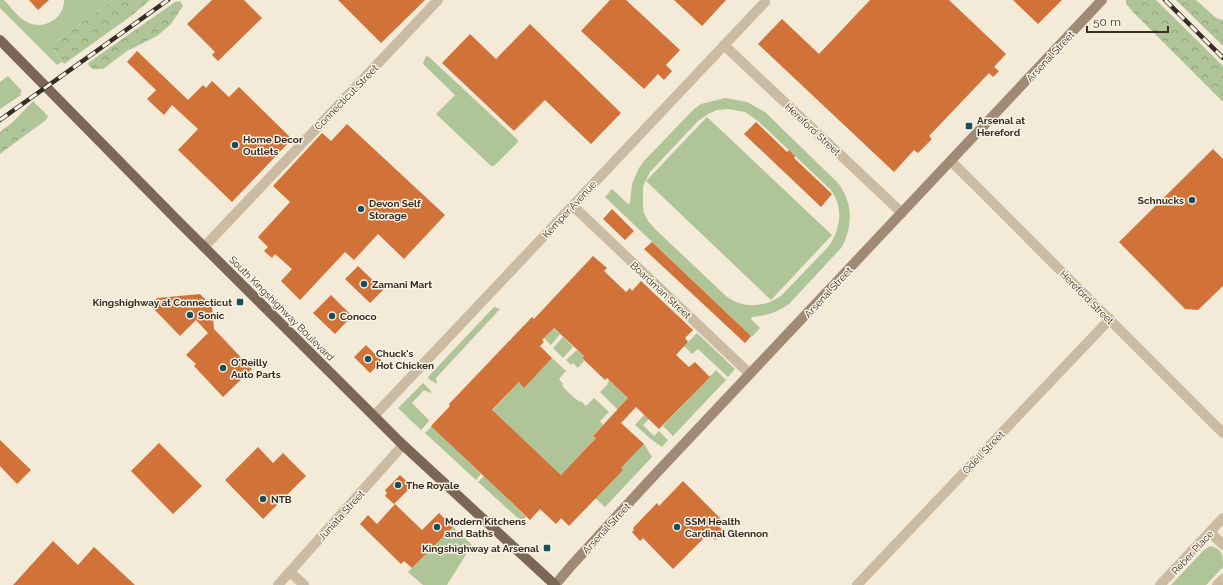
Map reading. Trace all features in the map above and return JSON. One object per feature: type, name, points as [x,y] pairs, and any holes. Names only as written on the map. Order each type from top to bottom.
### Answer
[{"type":"main road","name":"Arsenal Street","points":[[555,585],[599,534],[1102,0]]},
{"type":"main road","name":"South Kingshighway Boulevard","points":[[0,40],[403,445],[555,585]]},
{"type":"street","name":"Connecticut Street","points":[[204,246],[438,0]]},
{"type":"street","name":"Kemper Avenue","points":[[374,416],[764,2]]},
{"type":"street","name":"Hereford Street","points":[[724,45],[902,213]]},
{"type":"street","name":"Hereford Street","points":[[951,160],[1223,433]]},
{"type":"street","name":"Boardman Street","points":[[573,206],[750,374]]},
{"type":"street","name":"Odell Street","points":[[857,585],[1110,319]]},
{"type":"street","name":"Juniata Street","points":[[278,585],[403,445]]},
{"type":"street","name":"Reber Place","points":[[1160,585],[1223,518]]},
{"type":"street","points":[[1210,532],[1223,545]]},
{"type":"street","points":[[290,572],[304,585]]},
{"type":"street","points":[[1217,585],[1223,579]]},
{"type":"green space","points":[[0,0],[4,0],[27,22],[40,25],[46,24],[57,17],[61,12],[64,0],[112,0],[55,43],[54,50],[62,62],[57,65],[0,8]]},
{"type":"green space","points":[[112,0],[150,0],[131,16],[64,64],[54,50],[53,46],[55,43]]},
{"type":"green space","points":[[1126,0],[1156,0],[1223,66],[1223,102],[1132,11],[1126,3]]},
{"type":"green space","points":[[1176,0],[1196,0],[1216,18],[1223,20],[1223,46]]},
{"type":"green space","points":[[180,1],[183,6],[171,24],[157,36],[127,51],[103,69],[93,69],[89,66],[88,63],[175,2]]},
{"type":"green space","points":[[426,56],[429,57],[517,139],[518,142],[494,166],[491,166],[436,114],[455,95],[423,64]]},
{"type":"green space","points":[[8,76],[22,91],[20,93],[21,95],[0,109],[0,82]]},
{"type":"green space","points":[[725,98],[747,102],[765,112],[838,183],[849,206],[850,222],[846,239],[842,247],[789,304],[772,313],[752,317],[751,319],[760,328],[752,337],[605,197],[612,189],[628,204],[630,203],[632,184],[644,161],[693,110],[701,104]],"holes":[[[728,109],[745,112],[758,121],[830,189],[839,210],[838,225],[829,246],[782,295],[768,302],[754,305],[740,303],[726,296],[655,229],[648,221],[644,213],[643,205],[643,186],[650,172],[698,121],[717,110]]]},
{"type":"green space","points":[[33,101],[48,116],[46,120],[24,136],[27,130],[13,122]]},
{"type":"green space","points":[[707,117],[832,235],[771,300],[646,181]]},
{"type":"green space","points":[[13,122],[21,124],[27,130],[24,136],[0,154],[0,132]]},
{"type":"green space","points":[[494,307],[500,309],[436,378],[437,384],[430,380],[428,377]]},
{"type":"green space","points":[[552,327],[560,334],[551,345],[544,338],[551,331]]},
{"type":"green space","points":[[697,333],[735,369],[728,377],[698,349],[692,354],[684,346]]},
{"type":"green space","points":[[563,337],[573,347],[563,358],[553,348]]},
{"type":"green space","points":[[577,350],[584,356],[582,358],[584,361],[578,368],[573,363],[571,365],[566,360]]},
{"type":"green space","points":[[552,358],[566,371],[559,379],[570,394],[586,406],[594,398],[609,412],[600,421],[603,425],[593,435],[596,438],[561,475],[492,411],[519,382],[524,387]]},
{"type":"green space","points":[[716,370],[726,380],[673,436],[663,426]]},
{"type":"green space","points":[[609,380],[628,398],[618,410],[600,392],[607,385]]},
{"type":"green space","points":[[423,383],[431,391],[430,393],[424,390],[412,403],[429,420],[421,430],[398,408]]},
{"type":"green space","points":[[644,415],[649,419],[643,425],[654,436],[659,431],[668,440],[662,447],[635,425]]},
{"type":"green space","points":[[432,426],[481,474],[476,480],[425,433]]},
{"type":"green space","points":[[644,444],[652,457],[605,507],[595,498]]},
{"type":"green space","points":[[484,476],[526,517],[524,520],[520,520],[478,482]]},
{"type":"green space","points":[[453,527],[472,545],[447,585],[423,585],[408,572]]},
{"type":"green space","points":[[1210,546],[1220,551],[1223,559],[1223,567],[1206,585],[1171,585],[1204,550]]},
{"type":"building","points":[[29,0],[49,0],[38,10]]},
{"type":"building","points":[[212,0],[244,0],[262,18],[218,61],[212,55],[215,52],[187,24]]},
{"type":"building","points":[[338,0],[425,0],[381,43]]},
{"type":"building","points":[[610,0],[626,0],[680,50],[666,65],[672,71],[664,80],[658,74],[644,89],[581,31]]},
{"type":"building","points":[[674,0],[726,0],[702,26]]},
{"type":"building","points":[[870,0],[949,0],[1006,54],[994,67],[999,71],[993,77],[989,73],[929,136],[932,139],[918,153],[914,150],[894,172],[758,44],[782,19],[819,54]]},
{"type":"building","points":[[1013,0],[1062,0],[1038,24]]},
{"type":"building","points":[[530,24],[621,113],[591,144],[545,100],[514,131],[442,63],[470,34],[496,59]]},
{"type":"building","name":"Home Decor Outlets","points":[[137,51],[188,100],[203,85],[206,88],[212,81],[229,97],[239,87],[292,139],[232,202],[178,150],[198,129],[172,105],[164,115],[147,99],[156,90],[127,62]]},
{"type":"building","points":[[756,122],[787,152],[789,150],[795,156],[794,158],[832,194],[821,207],[744,134]]},
{"type":"building","name":"Devon Self Storage","points":[[347,124],[445,215],[404,259],[378,234],[354,260],[345,252],[300,300],[281,281],[292,269],[275,254],[272,258],[264,251],[268,247],[258,237],[290,202],[273,186],[322,133],[331,141]]},
{"type":"building","name":"Schnucks","points":[[1213,149],[1223,159],[1223,286],[1198,310],[1185,309],[1119,242]]},
{"type":"building","points":[[612,209],[634,231],[625,240],[603,219]]},
{"type":"building","points":[[652,242],[751,336],[745,343],[644,249]]},
{"type":"building","points":[[593,256],[607,268],[604,271],[626,292],[630,288],[632,291],[641,281],[693,330],[685,338],[688,342],[676,355],[689,367],[695,362],[710,377],[659,429],[636,407],[621,423],[644,444],[621,468],[623,470],[569,526],[561,518],[556,524],[540,509],[530,520],[431,426],[450,406],[449,404],[532,317],[534,319]],"holes":[[[554,328],[584,356],[582,358],[605,380],[607,378],[628,398],[593,436],[596,438],[561,475],[492,410],[519,382],[524,388],[552,358],[540,346],[544,342],[542,340]]]},
{"type":"building","name":"Zamani Mart","points":[[358,266],[383,290],[370,303],[345,279]]},
{"type":"building","points":[[200,294],[212,306],[214,329],[252,369],[223,397],[194,366],[196,364],[186,355],[208,333],[196,320],[180,336],[150,305],[157,298]]},
{"type":"building","points":[[331,295],[352,316],[335,334],[313,313]]},
{"type":"building","points":[[366,345],[382,361],[370,373],[354,357]]},
{"type":"building","points":[[0,440],[31,470],[17,484],[0,466]]},
{"type":"building","points":[[159,443],[202,486],[173,514],[131,471]]},
{"type":"building","name":"NTB","points":[[258,447],[273,463],[283,453],[306,476],[263,519],[225,480]]},
{"type":"building","points":[[400,475],[412,486],[394,504],[385,496],[387,493],[385,490]]},
{"type":"building","name":"SSM Health Cardinal Glennon","points":[[683,481],[722,520],[717,525],[724,531],[715,540],[708,534],[673,569],[643,538],[640,541],[632,532],[634,530],[633,528],[657,503],[659,506]]},
{"type":"building","points":[[395,504],[422,530],[439,513],[453,527],[412,568],[404,561],[401,564],[360,524],[368,515],[377,524]]},
{"type":"building","points":[[53,541],[78,565],[94,547],[135,585],[13,585]]},
{"type":"railway","points":[[0,120],[168,0]]},
{"type":"railway","points":[[1165,0],[1223,58]]},
{"type":"place","name":"Arsenal at Hereford","points":[[969,126]]},
{"type":"place","name":"Home Decor Outlets","points":[[235,145]]},
{"type":"place","name":"Schnucks","points":[[1192,200]]},
{"type":"place","name":"Devon Self Storage","points":[[361,209]]},
{"type":"place","name":"Zamani Mart","points":[[364,284]]},
{"type":"place","name":"Kingshighway at Connecticut","points":[[240,302]]},
{"type":"place","name":"Sonic","points":[[190,315]]},
{"type":"place","name":"Conoco","points":[[332,316]]},
{"type":"place","name":"Chuck's Hot Chicken","points":[[368,359]]},
{"type":"place","name":"O'Reilly Auto Parts","points":[[223,368]]},
{"type":"place","name":"The Royale","points":[[398,485]]},
{"type":"place","name":"NTB","points":[[263,499]]},
{"type":"place","name":"Modern Kitchens and Baths","points":[[437,527]]},
{"type":"place","name":"SSM Health Cardinal Glennon","points":[[677,527]]},
{"type":"place","name":"Kingshighway at Arsenal","points":[[547,548]]}]
